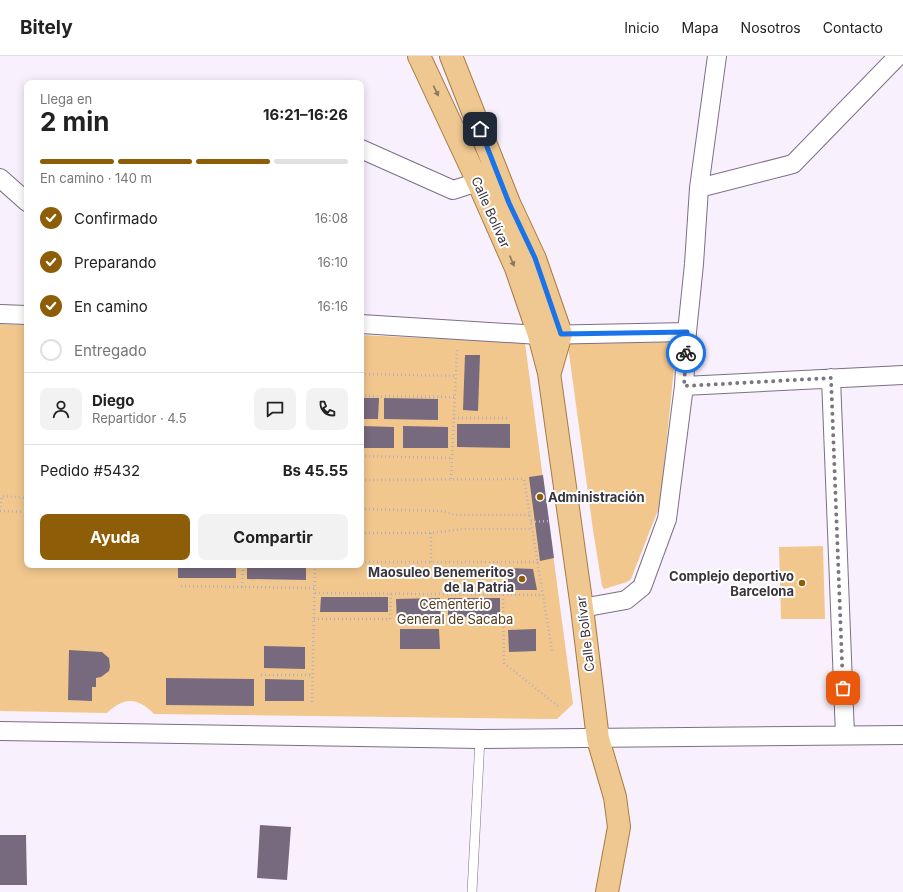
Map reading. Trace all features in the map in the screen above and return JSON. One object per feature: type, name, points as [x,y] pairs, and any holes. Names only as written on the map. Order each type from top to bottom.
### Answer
[{"type":"main road","name":"Calle Bolívar","points":[[419,56],[478,182],[516,268],[550,334]]},
{"type":"main road","name":"Calle Bolívar","points":[[451,56],[509,203],[535,258],[550,334],[549,373],[582,608],[598,739],[615,797],[619,827],[606,892]]},
{"type":"street","points":[[582,608],[626,600],[642,587],[667,519],[684,386],[699,188],[717,56]]},
{"type":"street","points":[[699,188],[793,164],[898,56]]},
{"type":"street","points":[[364,150],[453,190],[478,182]]},
{"type":"street","points":[[0,178],[24,199]]},
{"type":"street","points":[[0,314],[24,314]]},
{"type":"street","points":[[364,324],[550,334],[687,332]]},
{"type":"street","points":[[684,386],[903,375]]},
{"type":"street","points":[[831,378],[845,734]]},
{"type":"street","points":[[0,730],[480,739],[598,739],[845,734],[903,735]]},
{"type":"lane","points":[[472,892],[480,739]]},
{"type":"path","points":[[451,479],[457,350]]},
{"type":"path","points":[[364,374],[456,376]]},
{"type":"path","points":[[364,396],[455,397]]},
{"type":"path","points":[[454,418],[510,418]]},
{"type":"path","points":[[364,456],[452,458]]},
{"type":"path","points":[[364,480],[524,479],[552,651]]},
{"type":"path","points":[[0,507],[2,496],[24,498]]},
{"type":"path","points":[[364,509],[443,511],[455,515],[530,515]]},
{"type":"path","points":[[0,511],[24,512]]},
{"type":"path","points":[[364,533],[431,533],[463,529],[532,529]]},
{"type":"path","points":[[431,533],[431,562]]},
{"type":"path","points":[[364,562],[538,562]]},
{"type":"path","points":[[242,586],[243,568]]},
{"type":"path","points":[[312,702],[315,568]]},
{"type":"path","points":[[181,586],[315,588]]},
{"type":"path","points":[[315,593],[543,595]]},
{"type":"path","points":[[314,619],[390,619],[391,594]]},
{"type":"path","points":[[503,595],[504,663],[559,707]]},
{"type":"path","points":[[261,675],[313,676]]},
{"type":"green space","name":"Cementerio General de Sacaba","points":[[0,324],[24,325],[24,568],[364,568],[364,335],[525,343],[573,704],[557,719],[154,714],[142,704],[130,701],[119,704],[107,713],[0,711]]},
{"type":"green space","points":[[670,342],[674,344],[676,349],[660,505],[631,579],[627,582],[604,589],[602,586],[593,530],[568,346],[571,344]]},
{"type":"green space","name":"Complejo deportivo Barcelona","points":[[823,546],[825,619],[781,619],[779,547]]},
{"type":"building","points":[[465,355],[480,355],[478,411],[463,410]]},
{"type":"building","points":[[364,398],[379,398],[378,419],[364,419]]},
{"type":"building","points":[[384,398],[438,399],[438,420],[384,419]]},
{"type":"building","points":[[457,424],[510,424],[510,448],[457,447]]},
{"type":"building","points":[[364,426],[394,427],[394,448],[364,448]]},
{"type":"building","points":[[403,426],[448,427],[448,448],[403,448]]},
{"type":"building","points":[[543,475],[554,558],[540,561],[529,477]]},
{"type":"building","points":[[178,568],[236,568],[236,578],[178,578]]},
{"type":"building","points":[[247,568],[306,568],[306,580],[247,579]]},
{"type":"building","name":"Maosuleo Benemeritos de la Patria","points":[[508,568],[533,569],[537,590],[508,590]]},
{"type":"building","points":[[321,597],[388,597],[388,612],[320,612]]},
{"type":"building","points":[[440,598],[441,623],[397,624],[396,599]]},
{"type":"building","points":[[448,598],[500,598],[500,617],[448,617]]},
{"type":"building","points":[[400,629],[439,629],[440,649],[400,649]]},
{"type":"building","points":[[536,629],[536,651],[509,652],[508,630]]},
{"type":"building","points":[[264,646],[305,647],[305,669],[264,668]]},
{"type":"building","points":[[69,650],[102,652],[109,658],[109,671],[101,677],[96,678],[96,687],[92,687],[92,701],[68,700]]},
{"type":"building","points":[[166,678],[254,679],[254,706],[166,705]]},
{"type":"building","points":[[265,679],[304,680],[304,701],[265,701]]},
{"type":"building","points":[[260,825],[291,827],[287,880],[257,878]]},
{"type":"building","points":[[0,835],[26,835],[27,885],[0,885]]},
{"type":"way so far","points":[[686,353],[684,386],[831,378],[843,688]]},
{"type":"place","name":"Administración","points":[[540,497]]},
{"type":"place","name":"Maosuleo Benemeritos de la Patria","points":[[522,579]]},
{"type":"place","name":"Complejo deportivo Barcelona","points":[[802,583]]},
{"type":"route","points":[[480,129],[509,203],[535,258],[561,334],[687,332],[686,353]]}]
